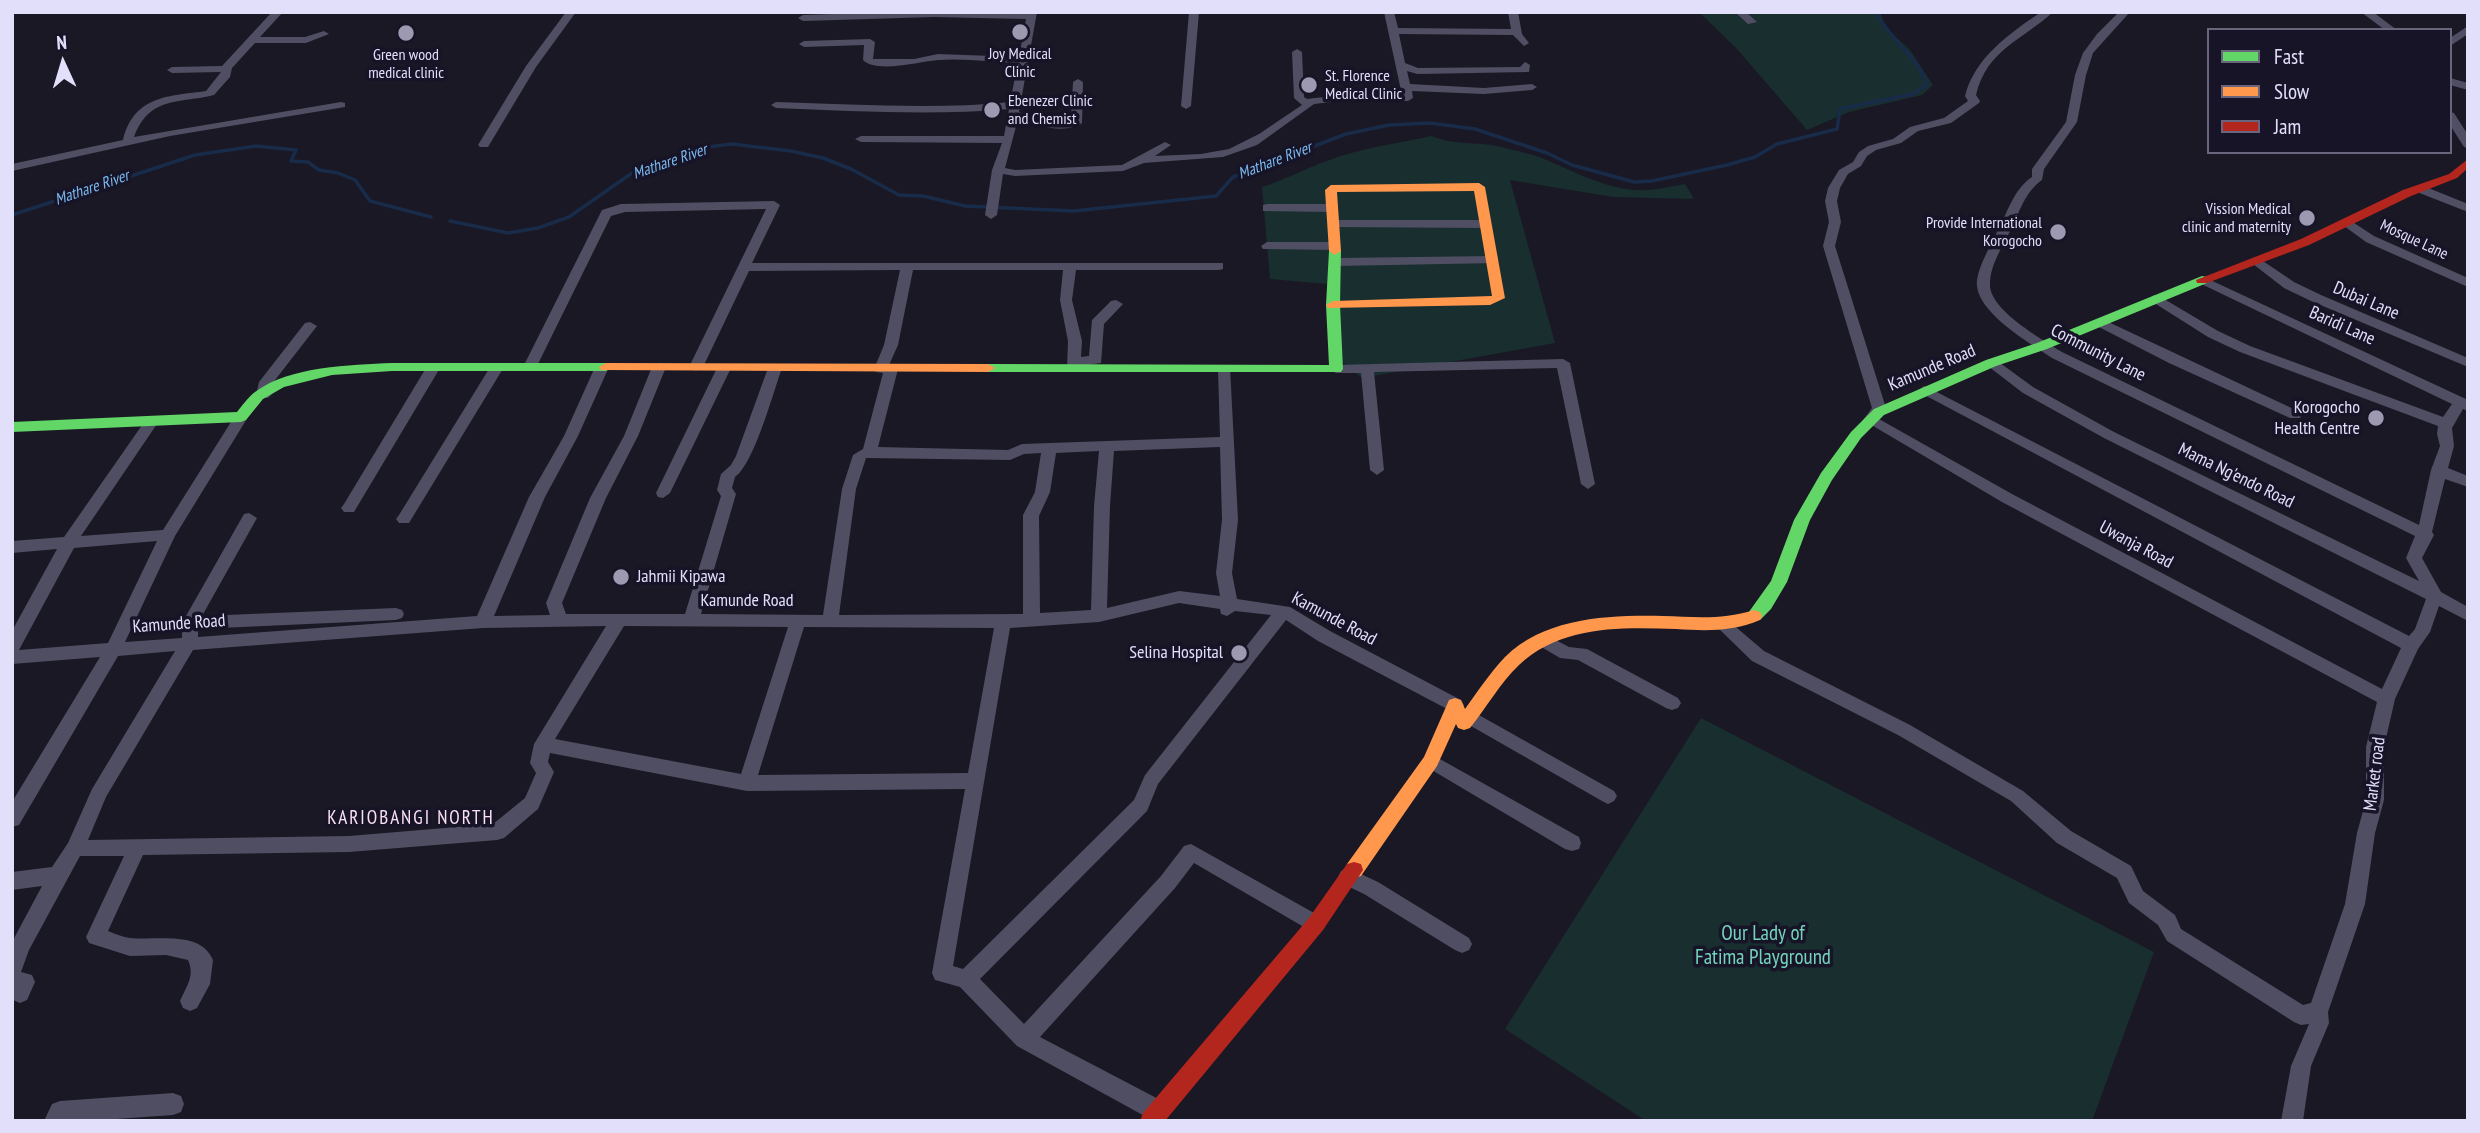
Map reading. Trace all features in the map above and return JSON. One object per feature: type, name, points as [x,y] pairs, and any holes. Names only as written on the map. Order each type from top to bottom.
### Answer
[{"type":"street","points":[[128,141],[128,136],[139,121],[165,99],[210,93],[251,40],[278,12]]},
{"type":"street","points":[[484,145],[531,66],[571,12]]},
{"type":"street","points":[[1186,106],[1194,12]]},
{"type":"street","points":[[1297,52],[1298,98],[1307,103],[1408,98],[1389,12]]},
{"type":"street","points":[[1513,12],[1516,32],[1524,43]]},
{"type":"street","points":[[1740,12],[1752,22]]},
{"type":"street","points":[[1870,420],[1879,408],[1829,246],[1835,222],[1831,201],[1834,188],[1843,172],[1857,164],[1871,148],[1897,141],[1914,129],[1947,121],[1968,107],[1975,100],[1970,96],[1973,84],[2001,44],[2048,12]]},
{"type":"street","name":"Community Lane","points":[[2125,12],[2110,25],[2087,54],[2067,134],[2057,139],[2058,144],[2038,169],[2038,178],[2025,187],[1992,256],[1983,280],[1983,290],[1991,303],[2042,346],[2312,477],[2426,536]]},
{"type":"street","points":[[2365,12],[2389,28]]},
{"type":"street","points":[[803,18],[1032,14],[1009,139],[999,170],[991,214]]},
{"type":"street","points":[[2452,41],[2468,29]]},
{"type":"street","points":[[1394,31],[1516,32]]},
{"type":"street","points":[[251,40],[306,40],[324,34]]},
{"type":"street","points":[[804,44],[869,42],[868,60],[871,62],[914,62],[938,57],[1025,60]]},
{"type":"street","points":[[1402,65],[1417,71],[1525,70],[1525,65]]},
{"type":"street","points":[[172,70],[227,69]]},
{"type":"street","points":[[776,105],[983,108],[1014,110],[1049,125],[1076,123],[1078,82]]},
{"type":"street","points":[[1406,87],[1484,91],[1532,88]]},
{"type":"street","points":[[1145,159],[1171,159],[1233,151],[1255,140],[1307,103],[1359,96],[1392,96]]},
{"type":"street","points":[[12,168],[128,141],[341,105]]},
{"type":"street","points":[[2452,110],[2468,117]]},
{"type":"street","points":[[2452,119],[2468,145]]},
{"type":"street","points":[[861,139],[1009,139]]},
{"type":"street","points":[[999,170],[1014,173],[1123,168],[1137,163],[1165,145]]},
{"type":"street","name":"Kamunde Road","points":[[12,657],[483,622],[1003,622],[1099,616],[1180,597],[1284,611],[1324,636],[1455,705],[1464,723],[1520,652],[1544,640],[1586,627],[1617,622],[1724,625],[1754,617],[1789,565],[1796,536],[1809,507],[1833,468],[1870,420],[1893,404],[1991,363],[2102,323],[2154,299],[2257,261],[2465,169]]},
{"type":"street","points":[[1333,305],[1499,298],[1480,190],[1475,186],[1331,190],[1335,254],[1333,305],[1336,369]]},
{"type":"street","points":[[2421,189],[2468,208]]},
{"type":"street","points":[[530,367],[606,213],[619,211],[621,208],[774,205],[696,367]]},
{"type":"street","points":[[1267,208],[1333,216],[1485,224]]},
{"type":"street","name":"Mosque Lane","points":[[2348,223],[2370,239],[2468,284]]},
{"type":"street","points":[[1267,246],[1335,254],[1494,260]]},
{"type":"street","name":"Dubai Lane","points":[[2257,261],[2289,285],[2316,299],[2468,363]]},
{"type":"street","points":[[1070,266],[1066,300],[1075,341],[1074,365]]},
{"type":"street","points":[[745,267],[1219,266]]},
{"type":"street","points":[[869,452],[908,267]]},
{"type":"street","name":"Baridi Lane","points":[[2201,281],[2465,405]]},
{"type":"street","points":[[2468,284],[2468,294]]},
{"type":"street","points":[[2154,299],[2213,334],[2245,349],[2445,423]]},
{"type":"street","points":[[1074,365],[1096,360],[1097,323],[1116,304]]},
{"type":"street","points":[[2102,323],[2174,360],[2295,415]]},
{"type":"street","points":[[275,385],[263,395],[264,385],[310,326]]},
{"type":"street","points":[[12,819],[114,648],[168,535],[241,416],[256,397],[275,385],[299,377],[332,370],[497,367],[886,369],[1074,365],[1225,370],[1563,363],[1588,484]]},
{"type":"street","name":"Mama Ng'endo Road","points":[[1991,363],[2028,390],[2109,435],[2435,596],[2468,615]]},
{"type":"street","points":[[404,519],[497,367]]},
{"type":"street","points":[[483,622],[537,497],[571,436],[601,367]]},
{"type":"street","points":[[561,622],[554,603],[561,583],[598,498],[631,436],[659,367]]},
{"type":"street","points":[[349,508],[433,368]]},
{"type":"street","points":[[663,493],[724,368]]},
{"type":"street","points":[[691,621],[729,494],[724,490],[728,474],[737,468],[743,456],[775,368]]},
{"type":"street","points":[[1367,368],[1377,470]]},
{"type":"street","points":[[1217,600],[1224,612],[1229,609],[1224,573],[1230,520],[1225,370]]},
{"type":"street","points":[[1924,391],[2411,645]]},
{"type":"street","points":[[2435,596],[2414,558],[2426,536],[2426,521],[2438,470],[2447,446],[2443,437],[2445,423],[2465,405]]},
{"type":"street","points":[[12,427],[241,416]]},
{"type":"street","name":"Uwanja Road","points":[[1870,420],[2007,498],[2386,699]]},
{"type":"street","points":[[12,647],[69,542],[152,421]]},
{"type":"street","points":[[831,622],[849,489],[860,455],[869,452],[1010,455],[1019,449],[1228,442]]},
{"type":"street","points":[[1099,616],[1102,506],[1107,447]]},
{"type":"street","points":[[1032,620],[1028,584],[1032,558],[1031,515],[1044,486],[1049,448]]},
{"type":"street","points":[[2438,470],[2468,482]]},
{"type":"street","points":[[12,971],[20,947],[75,848],[98,794],[190,640],[190,623],[248,519]]},
{"type":"street","points":[[12,547],[168,535]]},
{"type":"street","name":"Market road","points":[[2292,1121],[2301,1066],[2319,1023],[2318,1013],[2355,904],[2366,833],[2375,800],[2375,747],[2386,699],[2411,645],[2422,632],[2435,596]]},
{"type":"street","points":[[966,979],[1141,805],[1151,780],[1284,611]]},
{"type":"street","points":[[190,623],[396,614]]},
{"type":"street","points":[[75,848],[349,844],[497,832],[531,803],[545,772],[539,763],[543,744],[619,620]]},
{"type":"street","points":[[747,783],[797,620]]},
{"type":"street","points":[[1003,622],[942,973],[966,979],[1024,1039],[1154,1116],[1316,924],[1431,761],[1455,705]]},
{"type":"street","points":[[1724,625],[1758,656],[1904,730],[2017,796],[2064,837],[2124,872],[2136,897],[2168,921],[2167,926],[2174,936],[2301,1015],[2318,1013]]},
{"type":"street","points":[[1544,640],[1566,653],[1581,654],[1672,703]]},
{"type":"street","points":[[1470,717],[1608,796]]},
{"type":"street","points":[[543,744],[747,783],[976,781]]},
{"type":"street","points":[[1431,761],[1572,843]]},
{"type":"street","points":[[137,847],[96,937],[130,947],[166,946],[195,952],[198,960],[203,960],[200,984],[190,1002]]},
{"type":"street","points":[[1024,1039],[1168,881],[1191,852],[1316,924]]},
{"type":"street","points":[[12,881],[58,875]]},
{"type":"street","points":[[1348,877],[1371,888],[1462,944]]},
{"type":"street","points":[[55,1121],[60,1112],[173,1104]]},
{"type":"green space","points":[[1699,12],[1880,12],[1886,28],[1910,50],[1933,85],[1922,95],[1849,112],[1807,130],[1737,49]]},
{"type":"green space","points":[[1432,136],[1525,153],[1591,179],[1625,189],[1649,190],[1685,184],[1694,199],[1613,197],[1510,180],[1555,343],[1362,378],[1332,354],[1338,285],[1270,279],[1262,187],[1350,153]]},
{"type":"green space","name":"Our Lady of Fatima Playground","points":[[1701,718],[2154,952],[2092,1121],[1646,1121],[1505,1029]]},
{"type":"waterway","name":"Mathare River","points":[[450,221],[508,233],[538,228],[569,217],[632,173],[701,148],[731,144],[791,151],[823,158],[851,169],[899,195],[923,196],[965,206],[1074,211],[1216,196],[1233,177],[1346,134],[1389,125],[1430,123],[1475,129],[1547,153],[1572,165],[1634,182],[1652,181],[1727,165],[1755,157],[1777,144],[1837,129],[1840,109],[1913,94],[1927,84],[1917,65],[1888,31],[1876,12]]},
{"type":"waterway","name":"Mathare River","points":[[12,215],[195,155],[256,146],[296,150],[291,161],[308,162],[319,170],[338,173],[355,180],[370,201],[431,217]]},
{"type":"traffic: fast","points":[[988,368],[1336,369],[1333,305],[1335,251]]},
{"type":"traffic: fast","points":[[1754,616],[1765,605],[1779,582],[1802,520],[1826,477],[1856,435],[1879,412],[1991,363],[2042,346],[2202,280]]},
{"type":"traffic: fast","points":[[12,427],[241,417],[258,396],[279,384],[332,371],[392,367],[606,367]]},
{"type":"traffic: slow","points":[[1333,305],[1490,301],[1499,298],[1479,187],[1335,188],[1331,190],[1335,251]]},
{"type":"traffic: slow","points":[[606,367],[988,368]]},
{"type":"traffic: slow","points":[[1354,870],[1431,761],[1455,705],[1464,723],[1506,667],[1529,647],[1548,637],[1590,625],[1634,622],[1716,624],[1736,622],[1754,616]]},
{"type":"traffic: jam","points":[[2202,280],[2305,242],[2407,193],[2453,176],[2468,162]]},
{"type":"traffic: jam","points":[[1151,1121],[1316,924],[1354,870]]},
{"type":"place","name":"Joy Medical Clinic","points":[[1020,32]]},
{"type":"place","name":"Green wood medical clinic","points":[[406,33]]},
{"type":"place","name":"St. Florence Medical Clinic","points":[[1309,85]]},
{"type":"place","name":"Ebenezer Clinic and Chemist","points":[[992,110]]},
{"type":"place","name":"Vission Medical clinic and maternity","points":[[2307,218]]},
{"type":"place","name":"Provide International Korogocho","points":[[2058,232]]},
{"type":"place","name":"Korogocho Health Centre","points":[[2376,418]]},
{"type":"place","name":"Jahmii Kipawa","points":[[621,577]]},
{"type":"place","name":"Selina Hospital","points":[[1239,653]]},
{"type":"district","name":"KARIOBANGI NORTH","points":[[411,819]]}]
